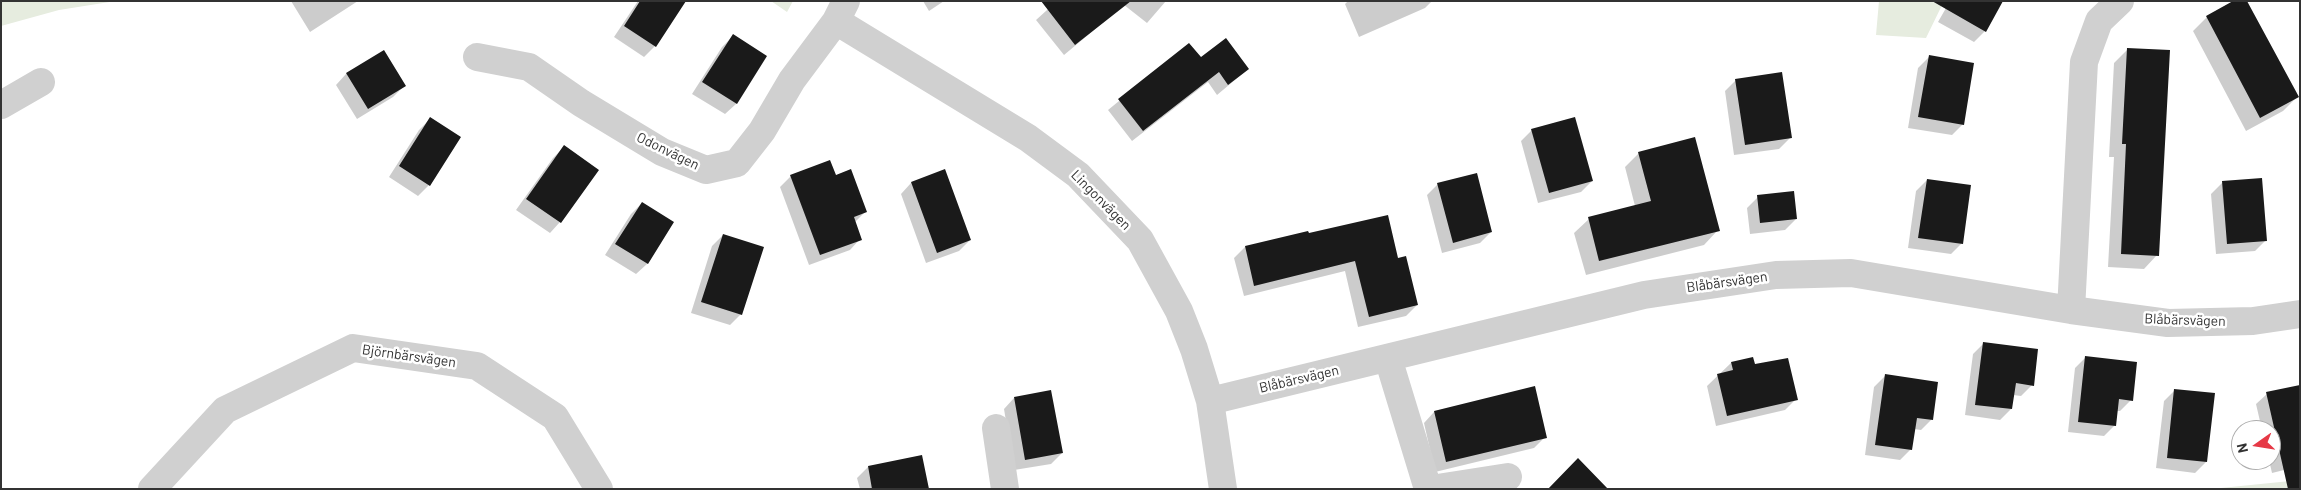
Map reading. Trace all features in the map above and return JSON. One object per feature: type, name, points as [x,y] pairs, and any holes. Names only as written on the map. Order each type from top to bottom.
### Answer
[{"type":"street","points":[[2071,310],[2084,62],[2099,22],[2120,1]]},
{"type":"street","name":"Odonvägen","points":[[477,57],[529,67],[581,103],[662,152],[706,170],[737,162],[762,130],[792,80],[841,11]]},
{"type":"street","name":"Lingonvägen","points":[[841,11],[1028,138],[1078,175],[1140,240],[1179,311],[1194,349],[1210,400],[1223,489]]},
{"type":"street","points":[[1,105],[40,82]]},
{"type":"street","name":"Blåbärsvägen","points":[[1210,400],[1644,295],[1776,275],[1852,274],[2071,310],[2168,323],[2253,321],[2300,314]]},
{"type":"street","name":"Björnbärsvägen","points":[[152,489],[225,410],[353,348],[477,366],[555,417],[599,489]]},
{"type":"street","points":[[1388,358],[1429,489],[1508,477]]},
{"type":"street","points":[[996,428],[1005,489]]},
{"type":"shaded area","points":[[1,1],[116,1],[59,10],[1,26]]},
{"type":"shaded area","points":[[771,1],[793,1],[787,12]]},
{"type":"shaded area","points":[[1879,1],[1944,1],[1926,38],[1876,35]]},
{"type":"shaded area","points":[[2300,480],[2300,489],[2211,489]]},
{"type":"building","points":[[640,1],[686,1],[656,47],[624,26]]},
{"type":"building","points":[[1041,1],[1131,1],[1075,45]]},
{"type":"building","points":[[1932,1],[2003,1],[1986,32]]},
{"type":"building","points":[[2233,1],[2247,1],[2299,97],[2260,118],[2206,16]]},
{"type":"building","points":[[733,34],[767,56],[737,104],[702,82]]},
{"type":"building","points":[[1226,38],[1249,69],[1228,85],[1219,72],[1143,131],[1118,99],[1189,43],[1201,57]]},
{"type":"building","points":[[2127,48],[2170,50],[2159,256],[2121,254],[2126,144],[2122,144]]},
{"type":"building","points":[[384,50],[406,86],[368,109],[346,73]]},
{"type":"building","points":[[1929,55],[1974,63],[1964,125],[1918,117]]},
{"type":"building","points":[[1782,72],[1792,138],[1745,145],[1735,79]]},
{"type":"building","points":[[430,117],[461,137],[430,186],[399,166]]},
{"type":"building","points":[[1575,117],[1593,181],[1549,193],[1531,129]]},
{"type":"building","points":[[1695,137],[1720,231],[1599,261],[1588,217],[1651,201],[1638,152]]},
{"type":"building","points":[[564,145],[599,170],[561,223],[526,199]]},
{"type":"building","points":[[830,160],[836,175],[851,169],[867,212],[854,217],[862,240],[820,255],[790,175]]},
{"type":"building","points":[[945,169],[971,240],[937,253],[911,182]]},
{"type":"building","points":[[1477,173],[1492,232],[1453,243],[1437,183]]},
{"type":"building","points":[[2262,178],[2267,241],[2227,244],[2222,181]]},
{"type":"building","points":[[1927,179],[1971,185],[1963,244],[1918,238]]},
{"type":"building","points":[[1794,191],[1797,219],[1760,223],[1757,195]]},
{"type":"building","points":[[642,202],[674,222],[648,264],[615,244]]},
{"type":"building","points":[[1388,215],[1398,258],[1406,256],[1418,305],[1369,317],[1355,261],[1254,286],[1245,246]]},
{"type":"building","points":[[723,234],[764,247],[742,315],[701,302]]},
{"type":"building","points":[[1983,342],[2038,349],[2034,386],[2016,383],[2012,409],[1975,405]]},
{"type":"building","points":[[2085,356],[2137,362],[2133,401],[2119,399],[2116,426],[2078,422]]},
{"type":"building","points":[[1753,357],[1755,364],[1788,358],[1798,400],[1727,416],[1717,374],[1733,370],[1731,362]]},
{"type":"building","points":[[1885,374],[1938,382],[1933,420],[1917,418],[1912,450],[1875,445]]},
{"type":"building","points":[[2300,385],[2300,489],[2288,489],[2281,458],[2281,420],[2272,420],[2266,392]]},
{"type":"building","points":[[1535,386],[1547,438],[1446,462],[1434,411]]},
{"type":"building","points":[[2174,389],[2215,393],[2207,462],[2167,458]]},
{"type":"building","points":[[1051,390],[1063,453],[1025,460],[1014,397]]},
{"type":"building","points":[[922,455],[929,489],[872,489],[868,466]]},
{"type":"building","points":[[1578,458],[1608,489],[1548,489]]}]
